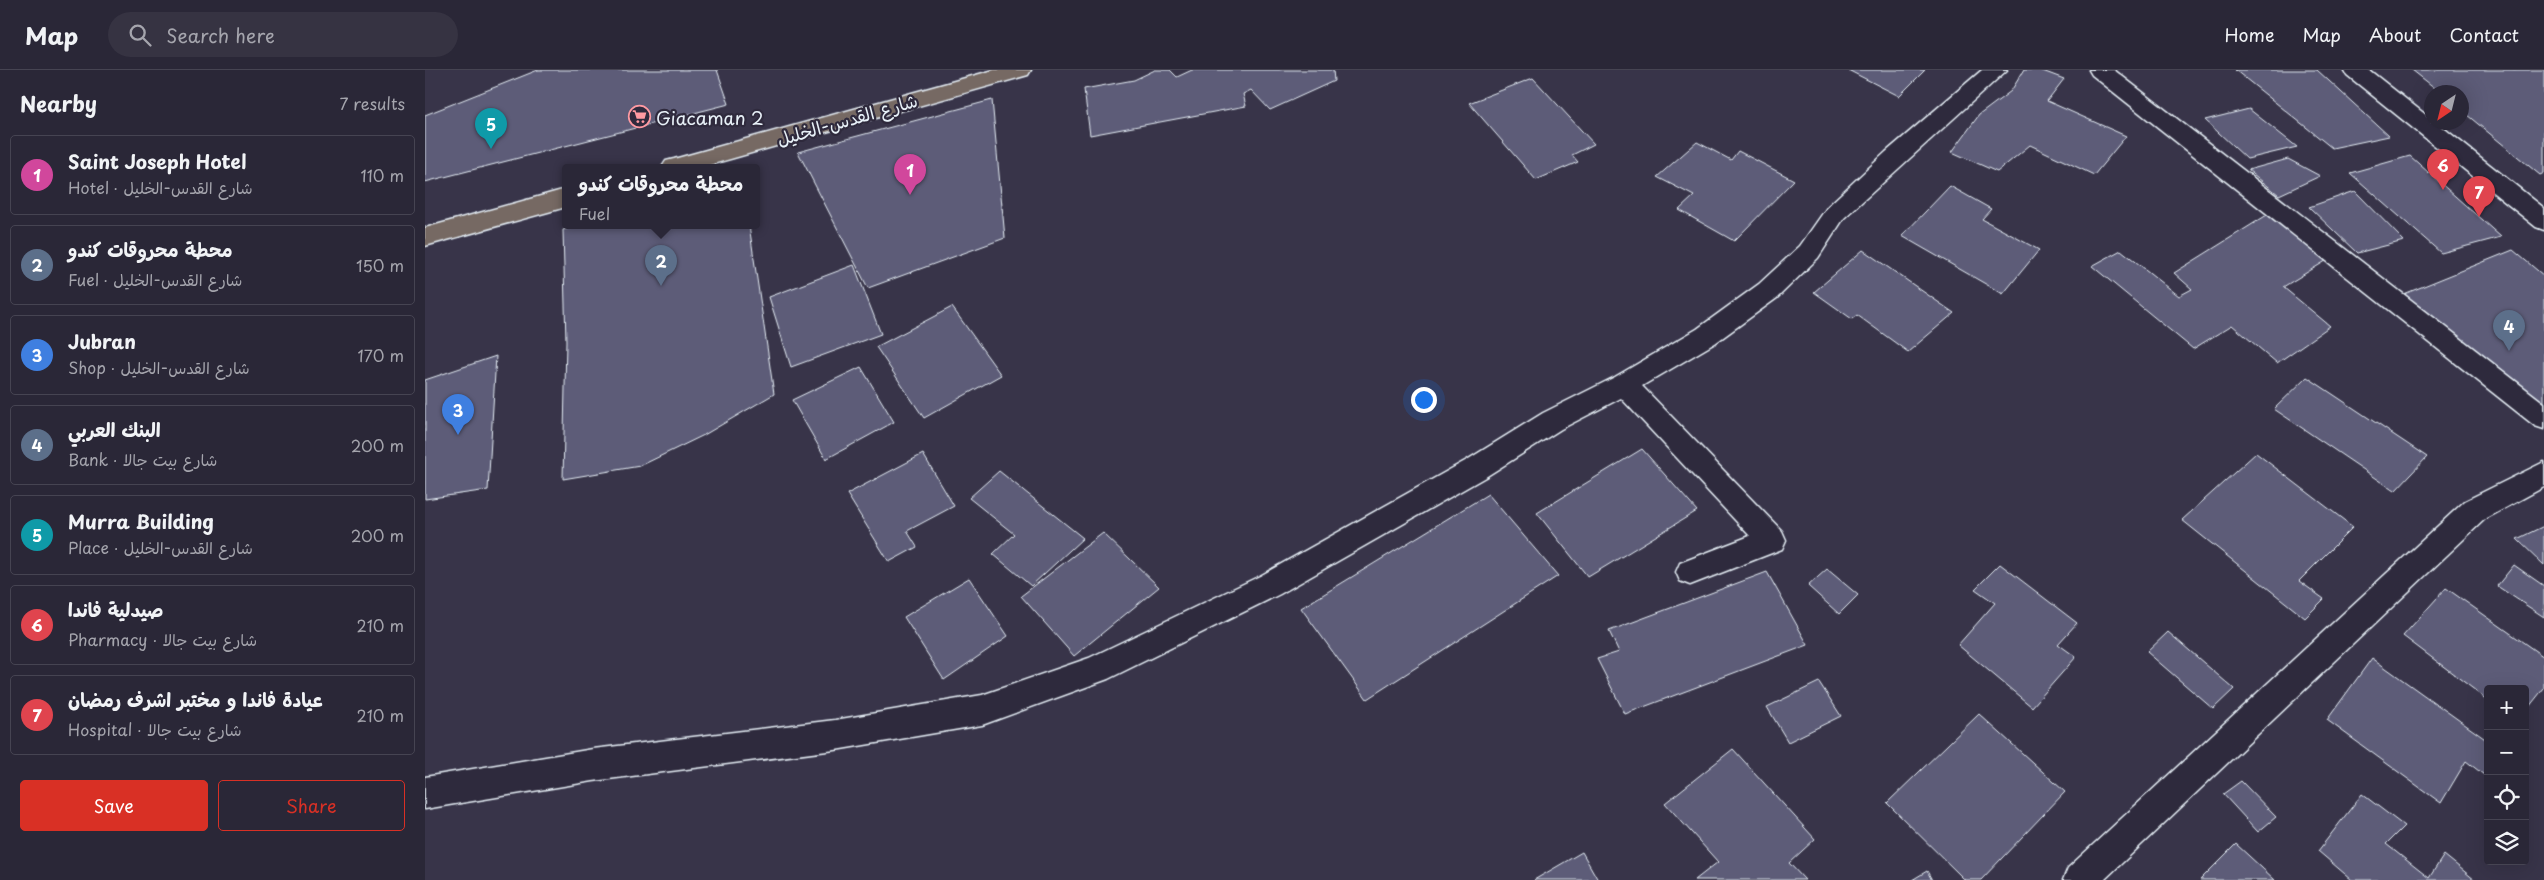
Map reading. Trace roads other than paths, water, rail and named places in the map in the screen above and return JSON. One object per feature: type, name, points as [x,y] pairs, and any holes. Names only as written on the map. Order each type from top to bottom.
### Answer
[{"type":"main road","name":"شارع القدس-الخليل","points":[[685,164],[1020,70]]},
{"type":"main road","points":[[425,237],[562,199]]},
{"type":"street","points":[[425,793],[593,765],[835,735],[982,710],[1097,669],[1270,585],[1477,468],[1552,421],[1624,384],[1706,336],[1768,291],[1809,252],[1836,212],[1894,158],[1995,70]]},
{"type":"street","points":[[2100,70],[2544,418]]},
{"type":"street","points":[[2355,70],[2544,221]]},
{"type":"street","points":[[1624,384],[1771,540],[1690,572]]},
{"type":"street","points":[[2080,880],[2475,510],[2544,474]]},
{"type":"place","name":"Giacaman 2","points":[[640,117]]},
{"type":"place","name":"Murra Building","points":[[491,149]]},
{"type":"place","name":"صيدلية فاندا","points":[[2443,190]]},
{"type":"place","name":"Saint Joseph Hotel","points":[[910,195]]},
{"type":"place","name":"عيادة فاندا و مختبر اشرف رمضان","points":[[2479,217]]},
{"type":"place","name":"محطة محروقات كندو","points":[[661,286]]},
{"type":"place","name":"البنك العربي","points":[[2509,351]]},
{"type":"place","name":"Jubran","points":[[458,435]]}]
